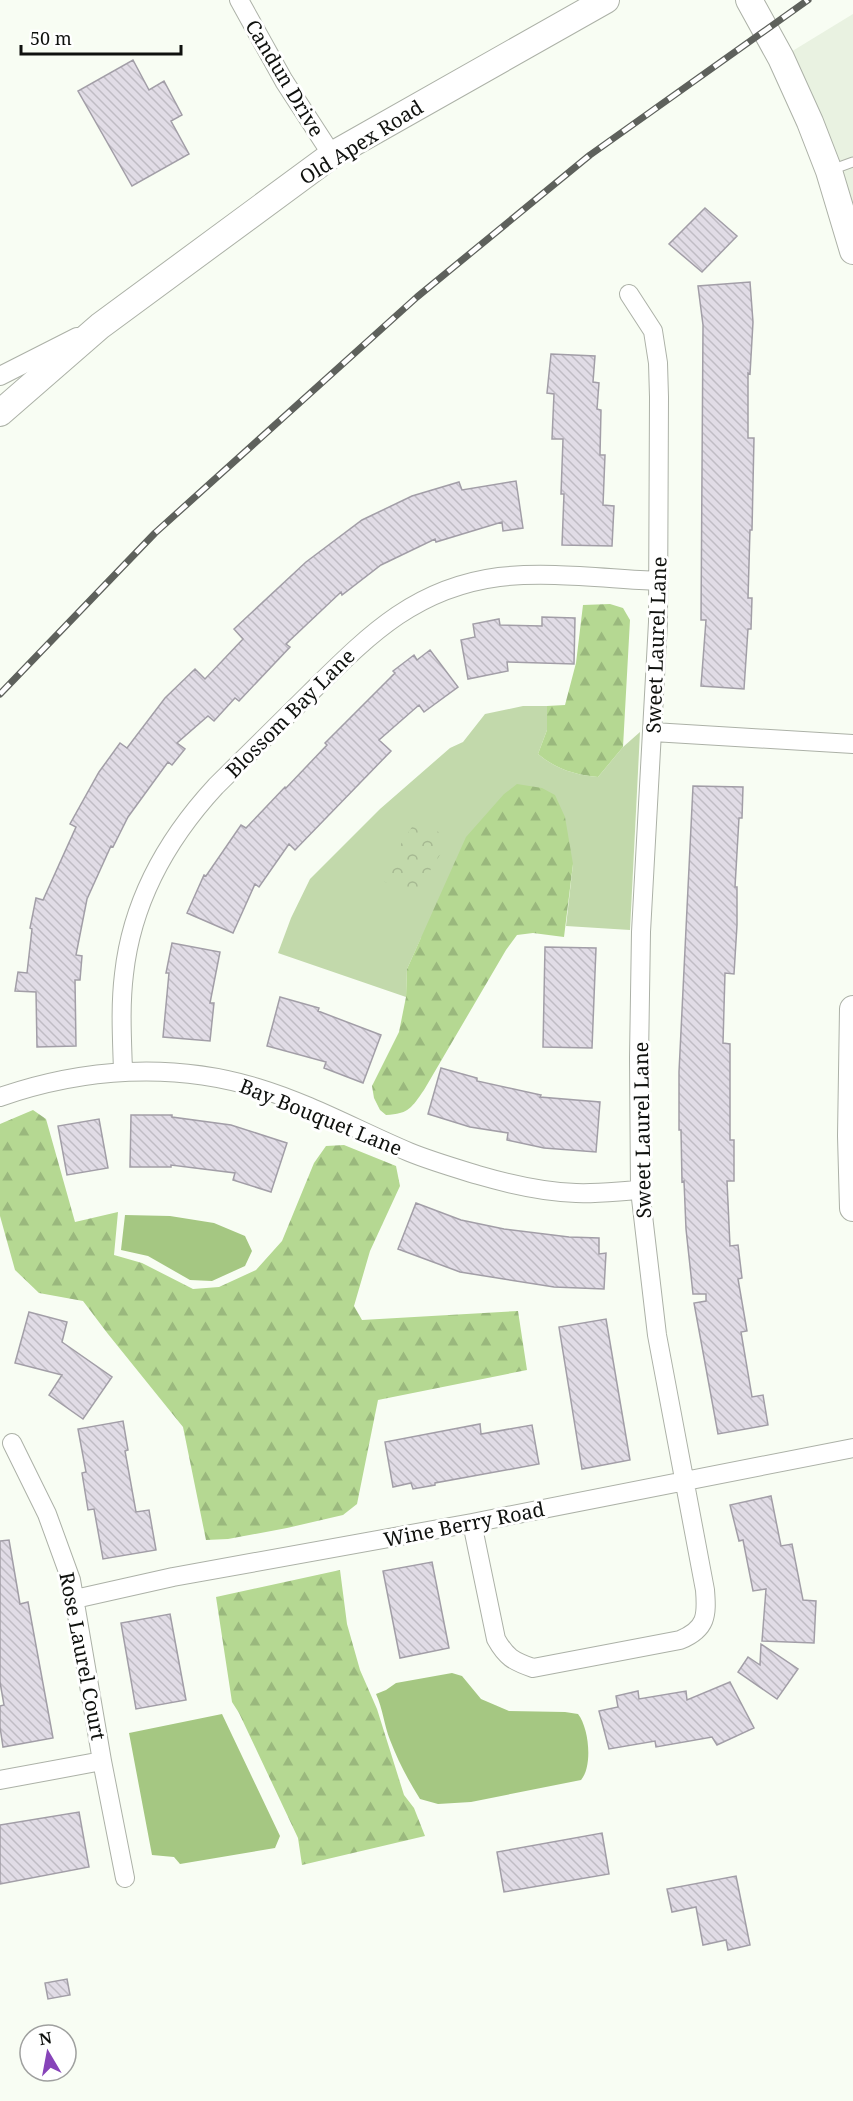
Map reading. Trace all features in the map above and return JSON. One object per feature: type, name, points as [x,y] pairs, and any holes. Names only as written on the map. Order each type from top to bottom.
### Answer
[{"type":"main road","name":"Old Apex Road","points":[[0,413],[100,326],[332,155],[606,0]]},
{"type":"main road","points":[[749,0],[781,58],[829,171],[853,251]]},
{"type":"main road","points":[[853,1009],[853,1208]]},
{"type":"street","name":"Candun Drive","points":[[240,0],[284,81],[332,155]]},
{"type":"street","name":"Sweet Laurel Lane","points":[[472,1523],[496,1639],[504,1652],[515,1661],[532,1668],[681,1640],[692,1636],[705,1620],[705,1590],[657,1335],[640,1190],[641,932],[654,732],[658,581],[658,363],[653,331],[629,294]]},
{"type":"street","points":[[0,376],[100,326]]},
{"type":"street","name":"Blossom Bay Lane","points":[[123,1071],[122,1005],[124,972],[131,934],[143,896],[168,846],[216,786],[372,633],[402,611],[433,594],[486,579],[528,575],[658,581]]},
{"type":"street","points":[[654,732],[853,744]]},
{"type":"street","name":"Bay Bouquet Lane","points":[[0,1097],[54,1081],[123,1071],[181,1072],[219,1078],[260,1089],[358,1128],[410,1152],[479,1175],[576,1193],[640,1190]]},
{"type":"street","name":"Rose Laurel Court","points":[[12,1443],[57,1539],[75,1599],[102,1761],[125,1878]]},
{"type":"street","name":"Wine Berry Road","points":[[75,1599],[173,1577],[472,1523],[853,1448]]},
{"type":"street","points":[[0,1780],[102,1761]]},
{"type":"lane","points":[[829,171],[853,162]]},
{"type":"shaded area","points":[[853,14],[853,251],[781,58]]},
{"type":"shaded area","points":[[125,1215],[170,1216],[214,1223],[245,1236],[252,1251],[245,1266],[212,1281],[190,1280],[148,1256],[121,1250]]},
{"type":"shaded area","points":[[452,1673],[462,1676],[481,1699],[509,1711],[578,1714],[585,1728],[588,1747],[587,1766],[581,1780],[471,1802],[438,1804],[420,1799],[393,1748],[376,1694],[396,1683]]},
{"type":"shaded area","points":[[222,1714],[280,1836],[275,1848],[180,1864],[174,1857],[152,1855],[129,1733]]},
{"type":"green space","points":[[610,604],[623,608],[630,620],[623,747],[598,777],[581,775],[552,764],[538,754],[547,730],[547,706],[565,705],[576,663],[583,605]]},
{"type":"green space","points":[[523,706],[547,706],[547,730],[538,754],[559,767],[581,775],[598,777],[623,747],[640,732],[630,930],[566,926],[573,864],[421,938],[407,969],[406,997],[278,953],[291,918],[310,879],[380,809],[450,748],[463,742],[485,714]]},
{"type":"green space","points":[[517,784],[542,788],[555,795],[565,817],[573,864],[564,937],[533,933],[517,935],[416,1101],[405,1111],[386,1115],[380,1110],[374,1098],[372,1086],[399,1032],[406,997],[407,969],[466,837],[504,794]]},
{"type":"green space","points":[[417,819],[450,839],[412,899],[379,878]]},
{"type":"green space","points":[[33,1110],[46,1119],[75,1222],[118,1212],[114,1255],[142,1263],[193,1289],[219,1287],[256,1270],[282,1241],[314,1163],[326,1146],[344,1145],[396,1166],[400,1186],[370,1251],[354,1306],[362,1320],[518,1311],[527,1370],[378,1400],[357,1504],[343,1515],[228,1539],[206,1540],[183,1427],[83,1301],[39,1293],[15,1270],[0,1216],[0,1124]]},
{"type":"green space","points":[[340,1570],[347,1624],[360,1670],[377,1709],[404,1795],[414,1808],[425,1836],[302,1865],[298,1838],[232,1702],[216,1597]]},
{"type":"building","points":[[133,60],[149,90],[164,81],[182,115],[171,121],[189,154],[132,186],[78,91]]},
{"type":"building","points":[[705,208],[737,236],[702,272],[669,244]]},
{"type":"building","points":[[750,282],[753,322],[750,374],[748,373],[748,438],[754,438],[748,598],[752,598],[744,689],[701,686],[706,620],[701,620],[703,325],[698,286]]},
{"type":"building","points":[[551,354],[595,356],[593,382],[599,383],[597,409],[601,410],[600,455],[605,455],[603,505],[614,506],[612,546],[562,545],[563,439],[552,439],[554,394],[547,393]]},
{"type":"building","points":[[516,481],[523,528],[503,531],[502,522],[436,542],[435,539],[381,565],[342,595],[341,592],[286,644],[290,647],[239,701],[235,698],[214,721],[208,716],[177,743],[185,749],[172,765],[168,762],[128,817],[113,847],[111,846],[87,899],[76,955],[82,956],[80,980],[75,980],[76,1046],[37,1047],[36,992],[15,991],[18,972],[27,973],[32,929],[30,928],[36,898],[43,900],[76,827],[70,824],[99,772],[120,743],[127,748],[165,698],[195,669],[205,679],[243,639],[234,629],[306,562],[362,520],[412,496],[459,482],[462,490]]},
{"type":"building","points":[[542,617],[575,618],[574,664],[507,662],[508,671],[468,679],[461,640],[475,637],[473,624],[499,619],[500,625],[542,626]]},
{"type":"building","points":[[430,650],[458,687],[424,712],[419,705],[379,740],[391,751],[295,850],[289,844],[259,887],[255,884],[233,933],[187,913],[204,875],[206,876],[241,825],[246,828],[286,788],[327,745],[325,743],[395,673],[393,671],[414,655],[417,660]]},
{"type":"building","points":[[693,786],[743,787],[735,887],[737,887],[737,925],[734,974],[725,973],[723,1043],[730,1044],[730,1140],[734,1140],[734,1181],[727,1181],[730,1246],[738,1245],[742,1278],[738,1279],[747,1331],[741,1332],[752,1397],[763,1395],[768,1425],[718,1434],[694,1303],[706,1301],[706,1294],[693,1294],[686,1229],[684,1181],[682,1182],[681,1130],[679,1130],[679,1072]]},
{"type":"building","points":[[172,943],[220,952],[210,1003],[214,1003],[210,1041],[163,1037],[169,973],[166,973]]},
{"type":"building","points":[[545,947],[596,948],[592,1048],[543,1047]]},
{"type":"building","points":[[280,997],[319,1008],[318,1011],[381,1035],[363,1083],[324,1068],[326,1062],[267,1046]]},
{"type":"building","points":[[441,1068],[477,1078],[477,1081],[541,1095],[540,1097],[600,1102],[596,1152],[544,1148],[507,1140],[508,1133],[470,1127],[428,1114]]},
{"type":"building","points":[[131,1115],[172,1115],[172,1117],[231,1125],[287,1143],[271,1192],[233,1180],[235,1173],[171,1165],[171,1167],[130,1167]]},
{"type":"building","points":[[99,1119],[108,1168],[67,1175],[58,1126]]},
{"type":"building","points":[[416,1203],[461,1220],[504,1229],[569,1237],[599,1238],[599,1254],[606,1253],[604,1289],[554,1287],[460,1272],[398,1249]]},
{"type":"building","points":[[29,1312],[67,1322],[62,1342],[112,1377],[83,1419],[49,1395],[62,1375],[15,1363]]},
{"type":"building","points":[[606,1319],[630,1460],[582,1469],[559,1327]]},
{"type":"building","points":[[123,1421],[128,1450],[125,1451],[136,1512],[149,1510],[156,1550],[103,1559],[94,1509],[88,1510],[82,1473],[86,1472],[78,1429]]},
{"type":"building","points":[[480,1424],[481,1434],[532,1425],[539,1464],[413,1489],[411,1483],[393,1487],[385,1442]]},
{"type":"building","points":[[771,1496],[781,1546],[792,1544],[803,1600],[816,1601],[814,1643],[762,1641],[766,1589],[753,1591],[743,1540],[739,1541],[730,1505]]},
{"type":"building","points":[[9,1540],[20,1604],[28,1602],[53,1738],[3,1747],[0,1727],[0,1706],[4,1705],[0,1682],[0,1541]]},
{"type":"building","points":[[432,1562],[449,1648],[400,1658],[383,1571]]},
{"type":"building","points":[[170,1614],[186,1700],[136,1709],[121,1623]]},
{"type":"building","points":[[761,1644],[798,1669],[777,1699],[738,1672],[748,1657],[760,1665]]},
{"type":"building","points":[[730,1682],[754,1728],[717,1745],[712,1737],[656,1747],[655,1741],[609,1749],[599,1711],[618,1707],[616,1696],[638,1691],[639,1699],[686,1691],[687,1700]]},
{"type":"building","points":[[79,1812],[89,1867],[0,1884],[0,1825]]},
{"type":"building","points":[[602,1833],[609,1874],[504,1892],[497,1852]]},
{"type":"building","points":[[736,1876],[750,1945],[728,1950],[726,1940],[703,1945],[696,1907],[672,1912],[667,1889]]},
{"type":"building","points":[[67,1979],[70,1995],[48,1999],[45,1983]]},
{"type":"railway","points":[[0,694],[155,533],[417,297],[590,155],[808,0]]}]
